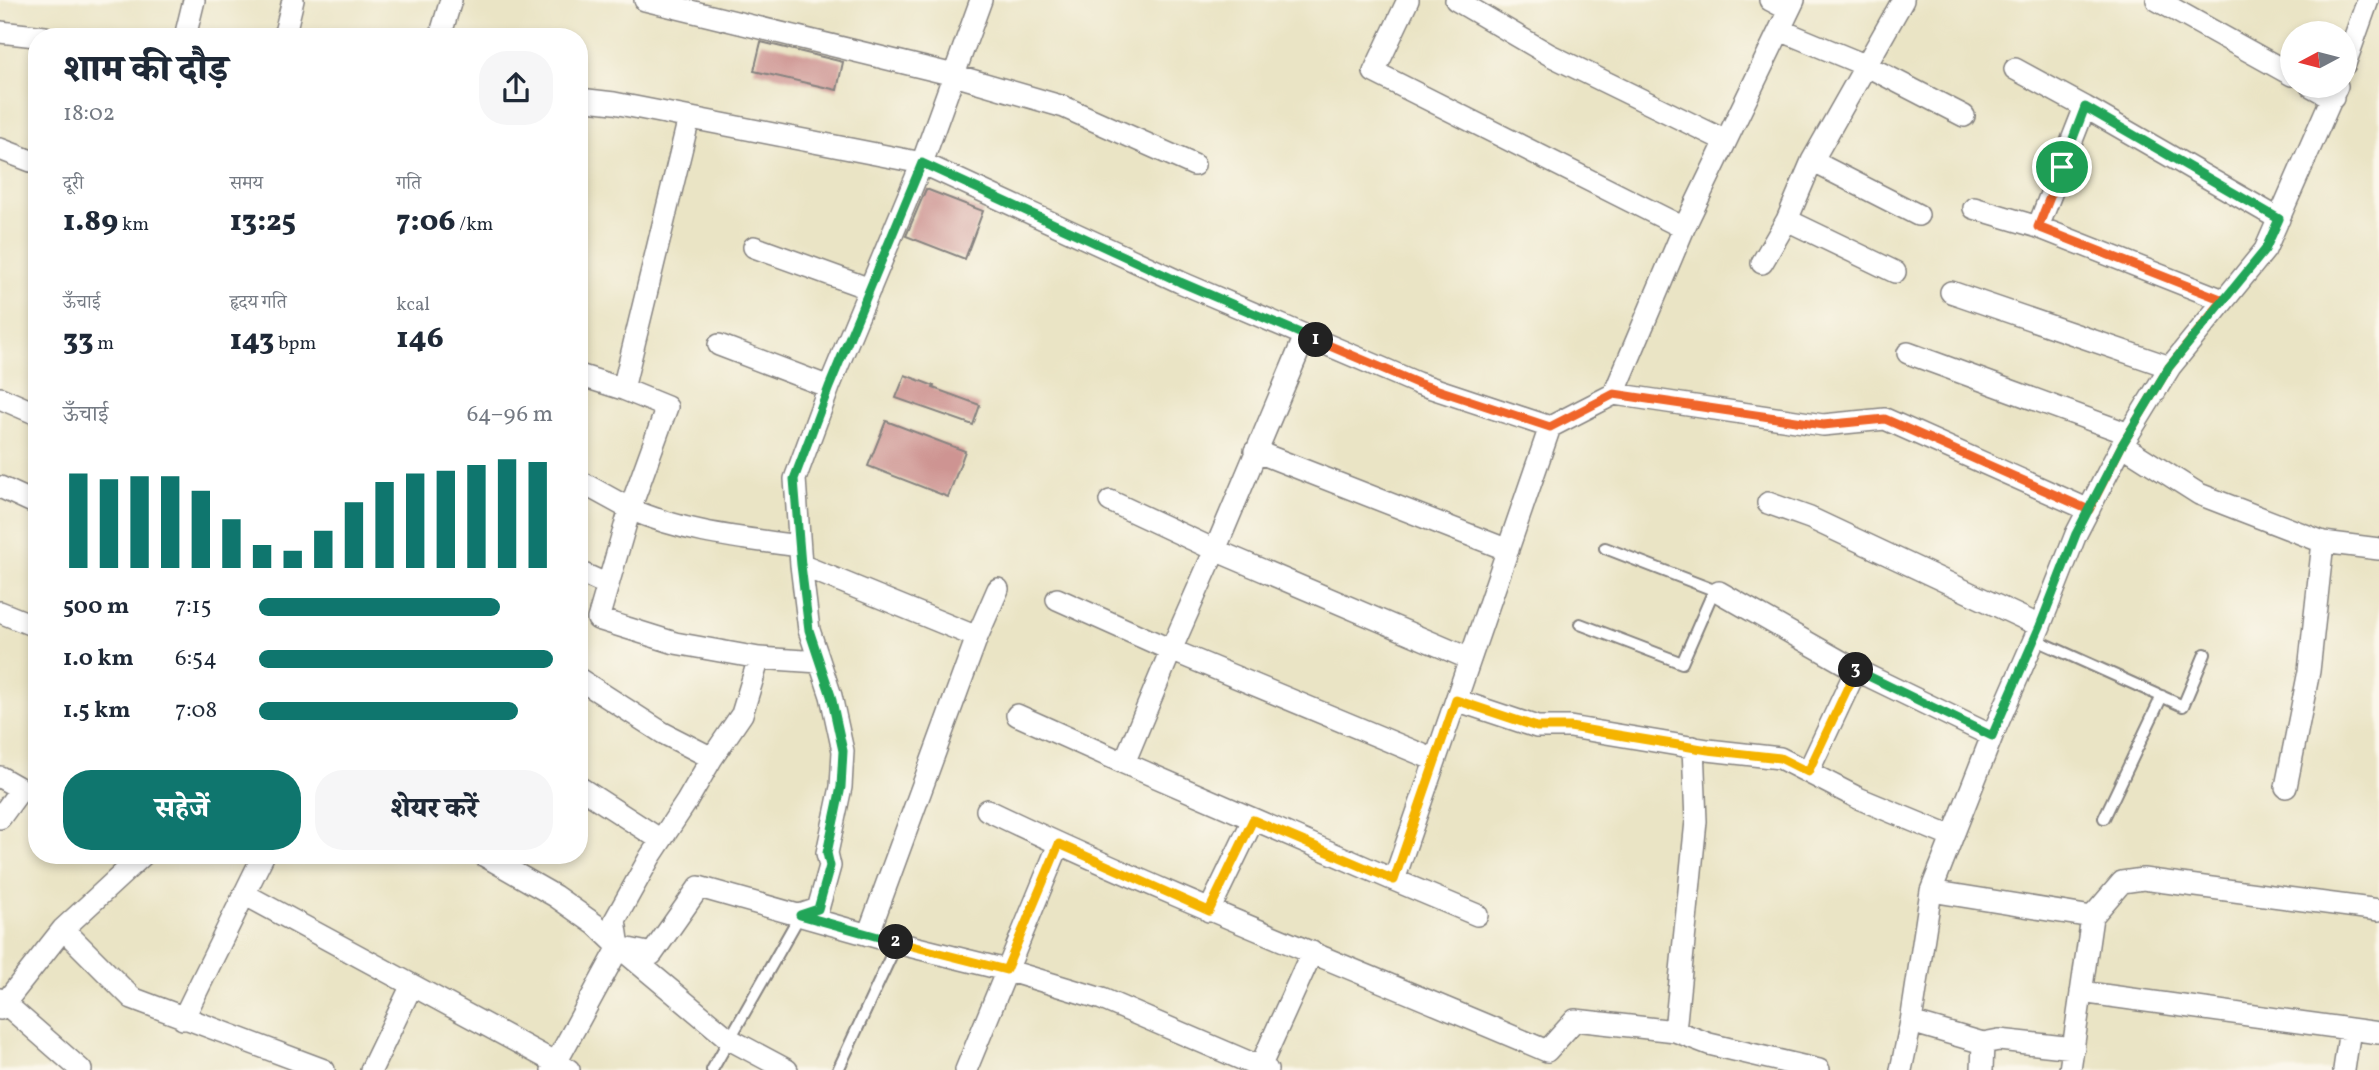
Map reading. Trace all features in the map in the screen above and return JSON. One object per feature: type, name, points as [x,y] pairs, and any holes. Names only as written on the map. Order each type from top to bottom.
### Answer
[{"type":"street","points":[[187,28],[194,0]]},
{"type":"street","points":[[286,28],[293,0]]},
{"type":"street","points":[[443,28],[451,0]]},
{"type":"street","points":[[645,0],[954,75],[1064,107],[1194,165]]},
{"type":"street","points":[[800,915],[818,909],[830,866],[827,853],[841,787],[843,751],[831,696],[809,630],[794,479],[829,387],[922,163],[981,0]]},
{"type":"street","points":[[1408,0],[1374,72],[1684,228]]},
{"type":"street","points":[[1456,0],[1550,55],[1726,141]]},
{"type":"street","points":[[1614,394],[1684,228],[1792,5],[1770,0]]},
{"type":"street","points":[[1762,263],[1787,220],[1812,160],[1903,0]]},
{"type":"street","points":[[2157,0],[2280,68]]},
{"type":"street","points":[[2357,31],[2368,0]]},
{"type":"street","points":[[1780,30],[1867,66],[1964,116]]},
{"type":"street","points":[[0,32],[28,35]]},
{"type":"street","points":[[2015,69],[2279,219]]},
{"type":"street","points":[[1901,1070],[1931,891],[2076,534],[2169,367],[2265,250],[2332,98]]},
{"type":"street","points":[[588,100],[690,117],[922,163],[1180,282],[1305,336],[1417,383],[1550,427]]},
{"type":"street","points":[[2038,227],[2085,107]]},
{"type":"street","points":[[623,389],[690,117]]},
{"type":"street","points":[[0,149],[28,160]]},
{"type":"street","points":[[1812,160],[1918,215]]},
{"type":"street","points":[[1974,208],[2038,227],[2223,300]]},
{"type":"street","points":[[1787,220],[1895,272]]},
{"type":"street","points":[[754,247],[870,289]]},
{"type":"street","points":[[1951,292],[2169,367]]},
{"type":"street","points":[[1124,763],[1305,336]]},
{"type":"street","points":[[719,345],[829,387]]},
{"type":"street","points":[[1908,354],[2126,440],[2199,494],[2323,542],[2379,549]]},
{"type":"street","points":[[588,378],[667,407],[629,509],[598,619],[674,643],[759,658],[819,662]]},
{"type":"street","points":[[1394,880],[1550,427],[1614,394],[1823,425],[1885,419],[2089,510]]},
{"type":"street","points":[[0,398],[28,410]]},
{"type":"street","points":[[1255,451],[1508,550]]},
{"type":"street","points":[[588,486],[659,522],[800,555],[976,637]]},
{"type":"street","points":[[0,487],[28,500]]},
{"type":"street","points":[[1110,501],[1215,550],[1470,659]]},
{"type":"street","points":[[1768,503],[1810,518],[2037,632]]},
{"type":"street","points":[[2286,787],[2309,671],[2323,542]]},
{"type":"street","points":[[588,576],[608,585]]},
{"type":"street","points":[[868,934],[976,637],[998,589]]},
{"type":"street","points":[[1716,591],[1856,670],[1992,736]]},
{"type":"street","points":[[1057,599],[1171,650],[1434,760]]},
{"type":"street","points":[[0,612],[28,623]]},
{"type":"street","points":[[244,894],[559,1067],[619,947],[615,919],[661,840],[742,714],[759,658]]},
{"type":"street","points":[[1808,772],[1856,670]]},
{"type":"street","points":[[588,685],[663,733],[712,758]]},
{"type":"street","points":[[1456,700],[1537,727],[1570,727],[1780,758],[1858,798],[1952,838]]},
{"type":"street","points":[[1017,715],[1253,820],[1477,915]]},
{"type":"street","points":[[1675,1031],[1696,821],[1693,747]]},
{"type":"street","points":[[0,777],[28,791]]},
{"type":"street","points":[[0,818],[28,793]]},
{"type":"street","points":[[588,794],[661,840]]},
{"type":"street","points":[[987,810],[1209,911],[1547,1051],[1575,1020],[1675,1031],[1709,1044],[1819,1070]]},
{"type":"street","points":[[1209,911],[1253,820]]},
{"type":"street","points":[[967,1070],[1059,844]]},
{"type":"street","points":[[81,1070],[2,1003],[63,929],[133,864]]},
{"type":"street","points":[[183,1019],[259,864]]},
{"type":"street","points":[[499,864],[555,896],[596,925],[729,1039],[787,1070]]},
{"type":"street","points":[[2070,1070],[2092,917],[2122,882],[2143,879],[2379,909]]},
{"type":"street","points":[[619,947],[652,954],[699,887],[897,943],[1006,970],[1102,999],[1252,1066],[1312,952]]},
{"type":"street","points":[[1931,891],[2092,917]]},
{"type":"street","points":[[63,929],[132,998],[183,1019],[266,1060],[324,1070]]},
{"type":"street","points":[[371,1070],[412,985]]},
{"type":"street","points":[[2081,992],[2379,1033]]},
{"type":"street","points":[[1911,1022],[1983,1044],[1999,1040],[2074,1048]]},
{"type":"street","points":[[2344,1070],[2350,1029]]},
{"type":"street","points":[[1982,1070],[1983,1044]]},
{"type":"lane","points":[[1580,624],[1682,663],[1716,591],[1605,548]]},
{"type":"lane","points":[[2037,632],[2183,706],[2205,654]]},
{"type":"lane","points":[[2104,818],[2162,696]]},
{"type":"lane","points":[[712,1070],[800,915]]},
{"type":"lane","points":[[838,1070],[897,943]]},
{"type":"building","points":[[761,42],[843,62],[837,90],[754,71]]},
{"type":"building","points":[[926,189],[983,211],[965,259],[906,236]]},
{"type":"building","points":[[905,375],[980,405],[973,425],[896,398]]},
{"type":"building","points":[[886,421],[965,451],[948,497],[868,466]]},
{"type":"route","points":[[2062,167],[2038,227],[2223,300],[2169,367],[2122,445],[2089,510],[1885,419],[1823,425],[1614,394],[1550,427],[1417,383],[1180,282],[922,163],[829,387],[794,479],[809,630],[831,696],[843,751],[841,787],[827,853],[830,866],[818,909],[800,915],[1006,970],[1059,844],[1209,911],[1253,820],[1394,880],[1456,700],[1537,727],[1570,727],[1708,750],[1780,758],[1808,772],[1856,670],[1992,736],[2076,534],[2089,510],[2122,445],[2129,434],[2169,367],[2265,250],[2279,219],[2085,107],[2062,167]]}]
